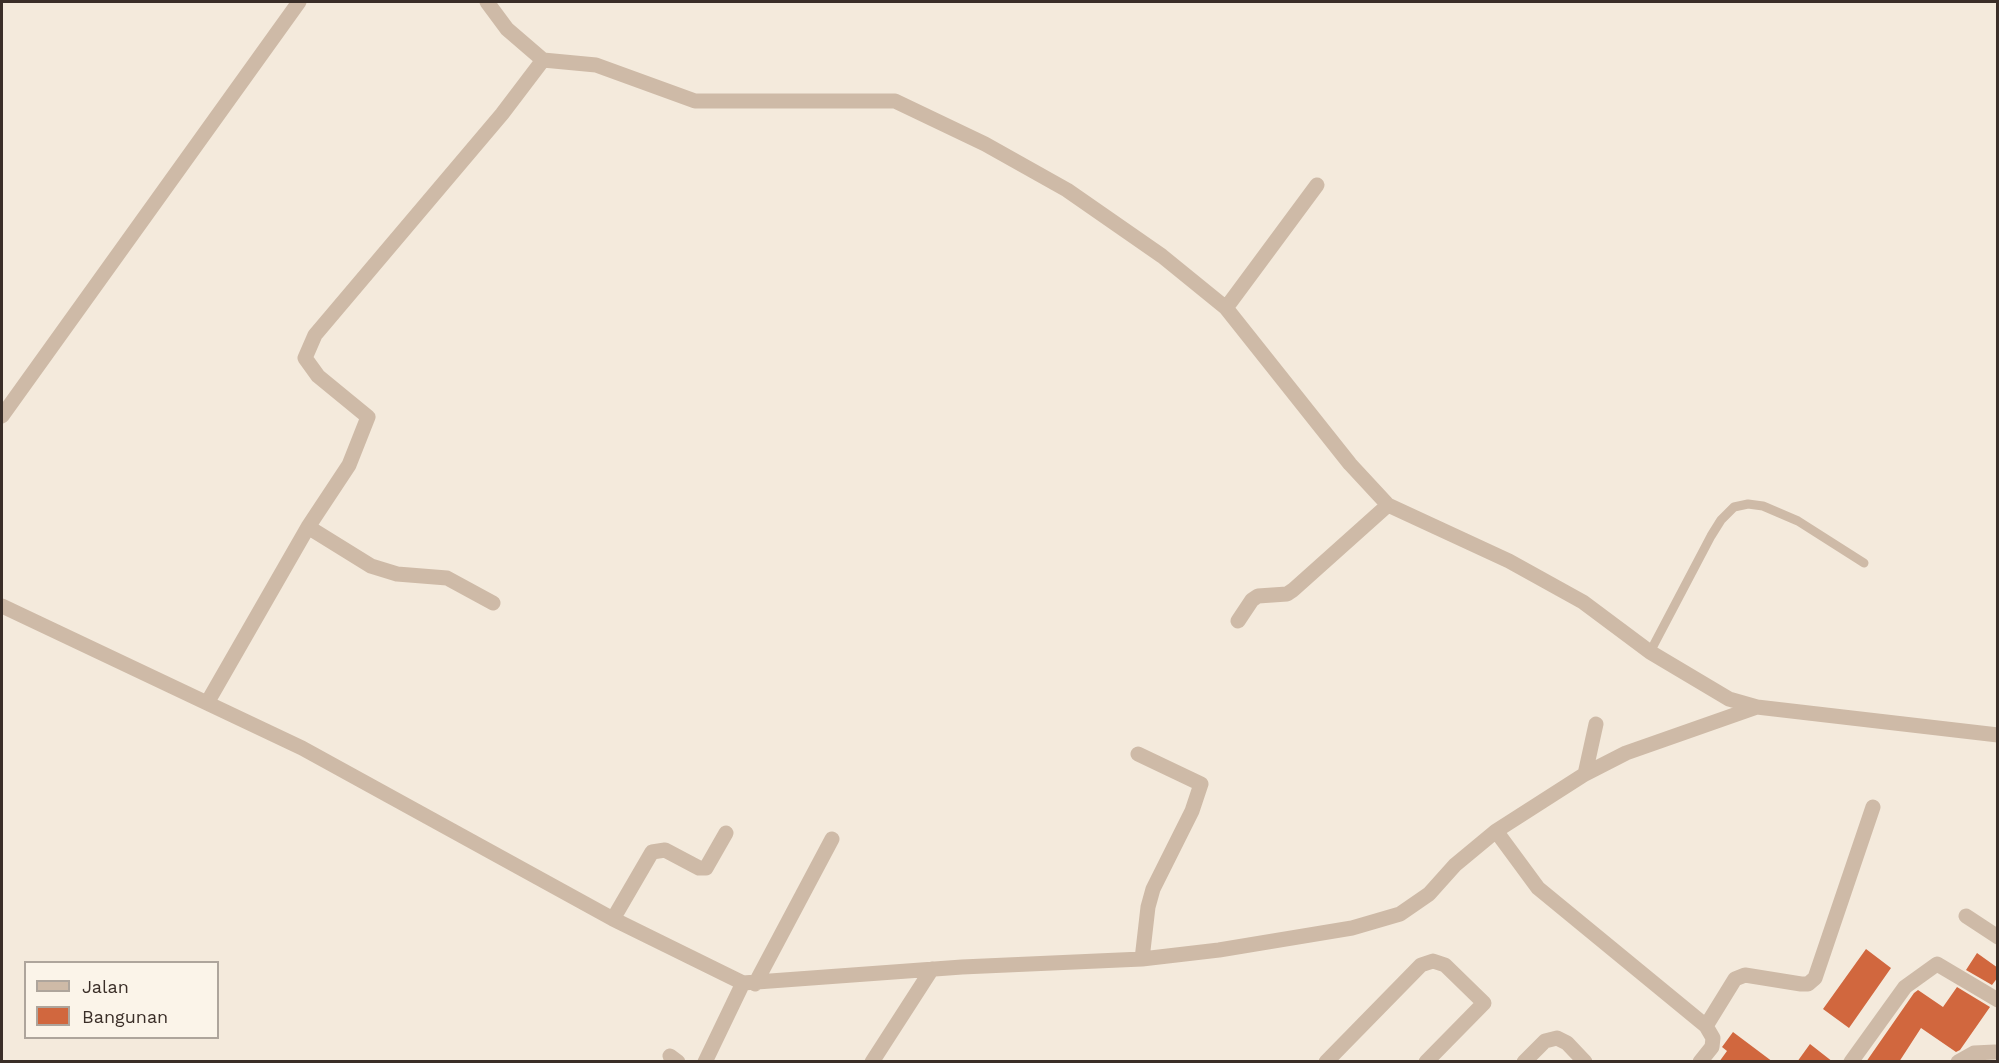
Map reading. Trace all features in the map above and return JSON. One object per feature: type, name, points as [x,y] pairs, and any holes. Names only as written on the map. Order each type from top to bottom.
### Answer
[{"type":"street","points":[[2,416],[298,2]]},
{"type":"street","points":[[487,2],[507,29],[543,60],[596,65],[695,101],[895,101],[985,144],[1067,190],[1162,256],[1226,308],[1350,464],[1388,505],[1518,566],[1583,602],[1650,652],[1729,699],[1757,706],[1998,735]]},
{"type":"street","points":[[207,704],[308,527],[349,465],[368,417],[318,376],[305,358],[315,335],[502,114],[543,60]]},
{"type":"street","points":[[1226,308],[1317,185]]},
{"type":"street","points":[[1238,621],[1252,600],[1258,596],[1287,594],[1293,590],[1388,505]]},
{"type":"street","points":[[308,527],[371,566],[397,574],[447,578],[493,603]]},
{"type":"street","points":[[2,606],[302,748],[613,919],[749,984],[932,969],[1142,959],[1219,950],[1352,928],[1400,914],[1429,894],[1455,865],[1496,831],[1585,774],[1626,753],[1757,706]]},
{"type":"street","points":[[1585,774],[1596,724]]},
{"type":"street","points":[[1138,754],[1201,784],[1192,810],[1153,889],[1148,907],[1142,959]]},
{"type":"street","points":[[1706,1026],[1736,980],[1745,975],[1801,984],[1808,984],[1815,978],[1873,807]]},
{"type":"street","points":[[1496,831],[1538,888],[1706,1026],[1713,1038],[1712,1047],[1700,1062]]},
{"type":"street","points":[[613,919],[652,852],[665,850],[699,867],[706,868],[726,833]]},
{"type":"street","points":[[705,1062],[832,839]]},
{"type":"street","points":[[1965,916],[1998,937]]},
{"type":"street","points":[[1326,1062],[1421,965],[1433,961],[1445,965],[1484,1003],[1426,1062]]},
{"type":"street","points":[[1851,1062],[1905,987],[1937,963],[1998,1000]]},
{"type":"street","points":[[872,1062],[932,969]]},
{"type":"street","points":[[1524,1062],[1545,1041],[1557,1038],[1567,1043],[1585,1062]]},
{"type":"street","points":[[1958,1062],[1974,1053],[1997,1051]]},
{"type":"lane","points":[[1650,652],[1720,520],[1734,507],[1748,504],[1772,510],[1798,521],[1864,563]]},
{"type":"building","points":[[1866,949],[1891,968],[1849,1028],[1823,1009]]},
{"type":"building","points":[[1977,953],[1998,968],[1998,977],[1992,985],[1966,970]]},
{"type":"building","points":[[1957,987],[1990,1007],[1960,1050],[1956,1052],[1921,1028],[1899,1062],[1866,1062],[1914,993],[1918,990],[1943,1007]]},
{"type":"building","points":[[1733,1032],[1773,1062],[1719,1062],[1727,1051],[1722,1047]]},
{"type":"building","points":[[1810,1044],[1833,1062],[1797,1062]]}]
